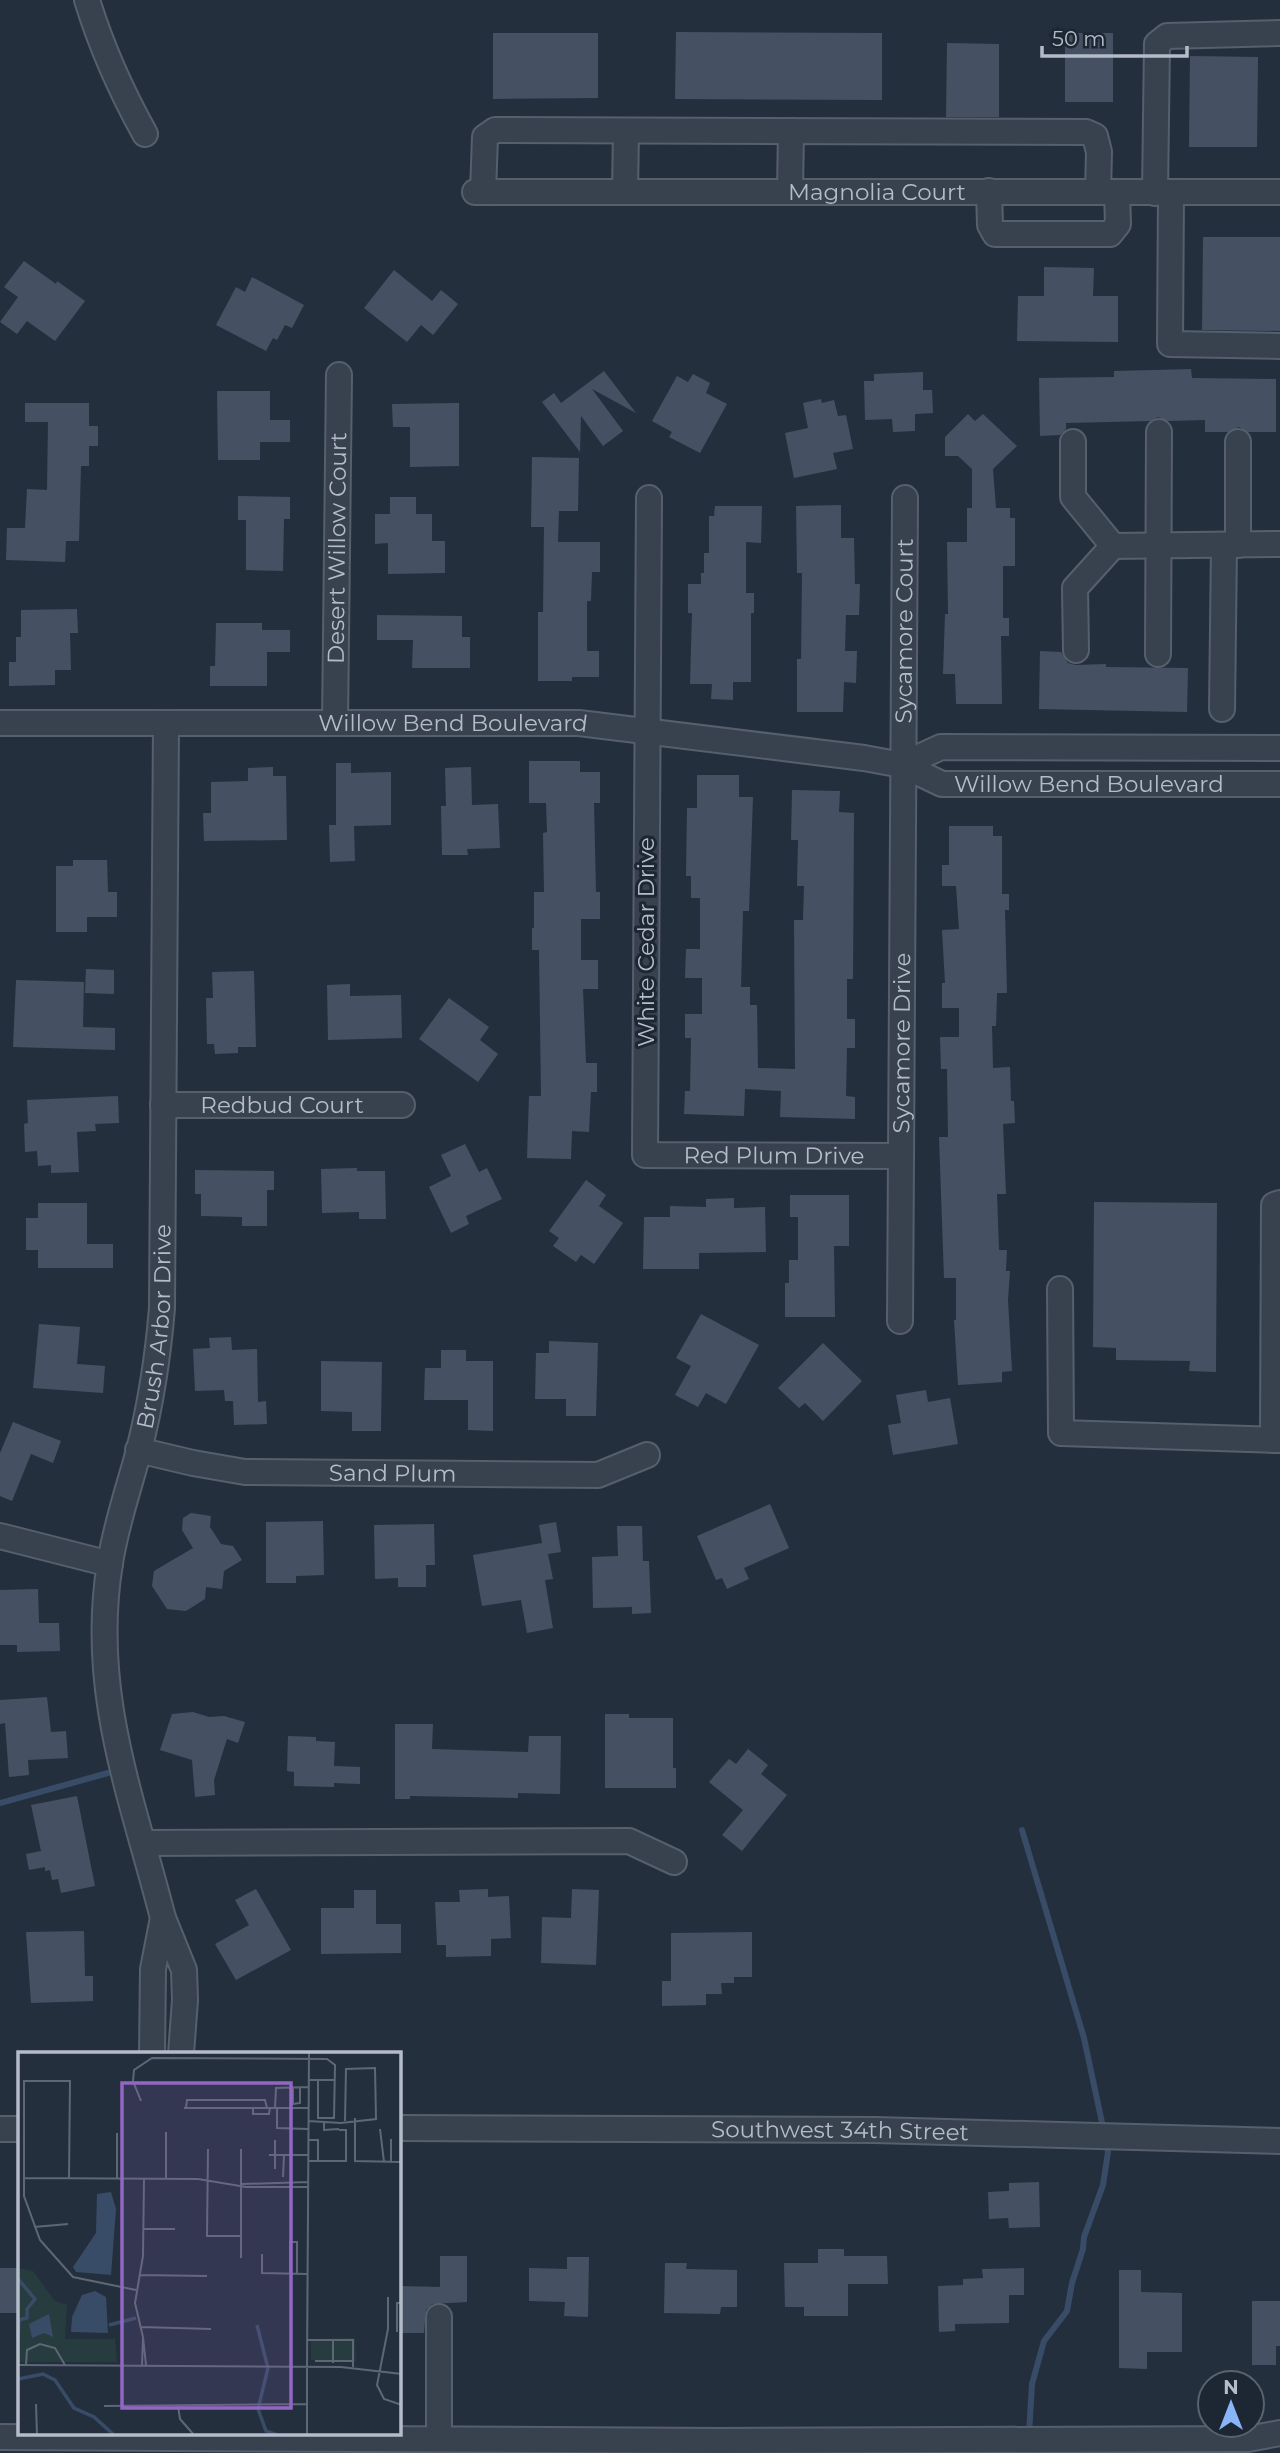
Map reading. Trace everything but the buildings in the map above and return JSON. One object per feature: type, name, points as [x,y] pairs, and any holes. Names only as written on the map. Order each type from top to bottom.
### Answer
[{"type":"street","points":[[88,0],[110,67],[145,134]]},
{"type":"street","points":[[1280,33],[1167,36],[1157,44],[1170,344],[1280,346]]},
{"type":"street","name":"Magnolia Court","points":[[626,131],[495,130],[485,137],[479,191],[1280,192]]},
{"type":"street","points":[[625,191],[626,131],[1086,132],[1095,136],[1107,192],[1118,224],[1110,234],[995,234],[990,225],[989,191]]},
{"type":"street","points":[[790,191],[791,131]]},
{"type":"street","name":"Desert Willow Court","points":[[335,723],[339,375]]},
{"type":"street","points":[[1158,654],[1159,432]]},
{"type":"street","points":[[1073,442],[1073,497],[1113,546]]},
{"type":"street","points":[[1222,709],[1238,442]]},
{"type":"street","name":"White Cedar Drive","points":[[645,1155],[649,498]]},
{"type":"street","name":"Sycamore Court","points":[[902,765],[905,498]]},
{"type":"street","points":[[1076,650],[1075,588],[1113,546],[1280,544]]},
{"type":"street","name":"Willow Bend Boulevard","points":[[0,723],[579,723],[864,758],[902,765],[942,784],[1280,784]]},
{"type":"street","name":"Brush Arbor Drive","points":[[166,723],[162,1308],[155,1373],[110,1564],[104,1623],[104,1661],[108,1705],[118,1755],[163,1918],[184,1970],[185,2000],[181,2048]]},
{"type":"street","name":"Willow Bend Boulevard","points":[[902,765],[941,747],[1280,748]]},
{"type":"street","points":[[1101,749],[1101,784]]},
{"type":"street","name":"Sycamore Drive","points":[[900,1321],[902,765]]},
{"type":"street","name":"Redbud Court","points":[[163,1105],[402,1105]]},
{"type":"street","name":"Red Plum Drive","points":[[645,1155],[901,1156]]},
{"type":"street","points":[[1060,1289],[1061,1433],[1277,1440],[1274,1205],[1280,1203]]},
{"type":"street","name":"Sand Plum","points":[[138,1450],[245,1472],[598,1475],[647,1455]]},
{"type":"street","points":[[0,1536],[110,1564]]},
{"type":"street","points":[[144,1843],[629,1841],[674,1862]]},
{"type":"street","name":"Brush Arbor Drive","points":[[152,2048],[153,1969],[163,1918]]},
{"type":"street","points":[[152,2048],[181,2048]]},
{"type":"street","points":[[0,2129],[18,2129]]},
{"type":"street","name":"Southwest 34th Street","points":[[401,2129],[875,2130],[1280,2141]]},
{"type":"street","points":[[433,2444],[439,2317]]},
{"type":"street","points":[[0,2437],[433,2444],[1196,2439]]},
{"type":"street","points":[[1248,2439],[1280,2446]]},
{"type":"waterway","points":[[0,1803],[108,1773]]},
{"type":"waterway","points":[[1022,1830],[1084,2038],[1104,2132]]},
{"type":"waterway","points":[[1029,2434],[1032,2384],[1044,2341],[1067,2311],[1084,2237],[1103,2185],[1108,2152],[1106,2142]]}]
